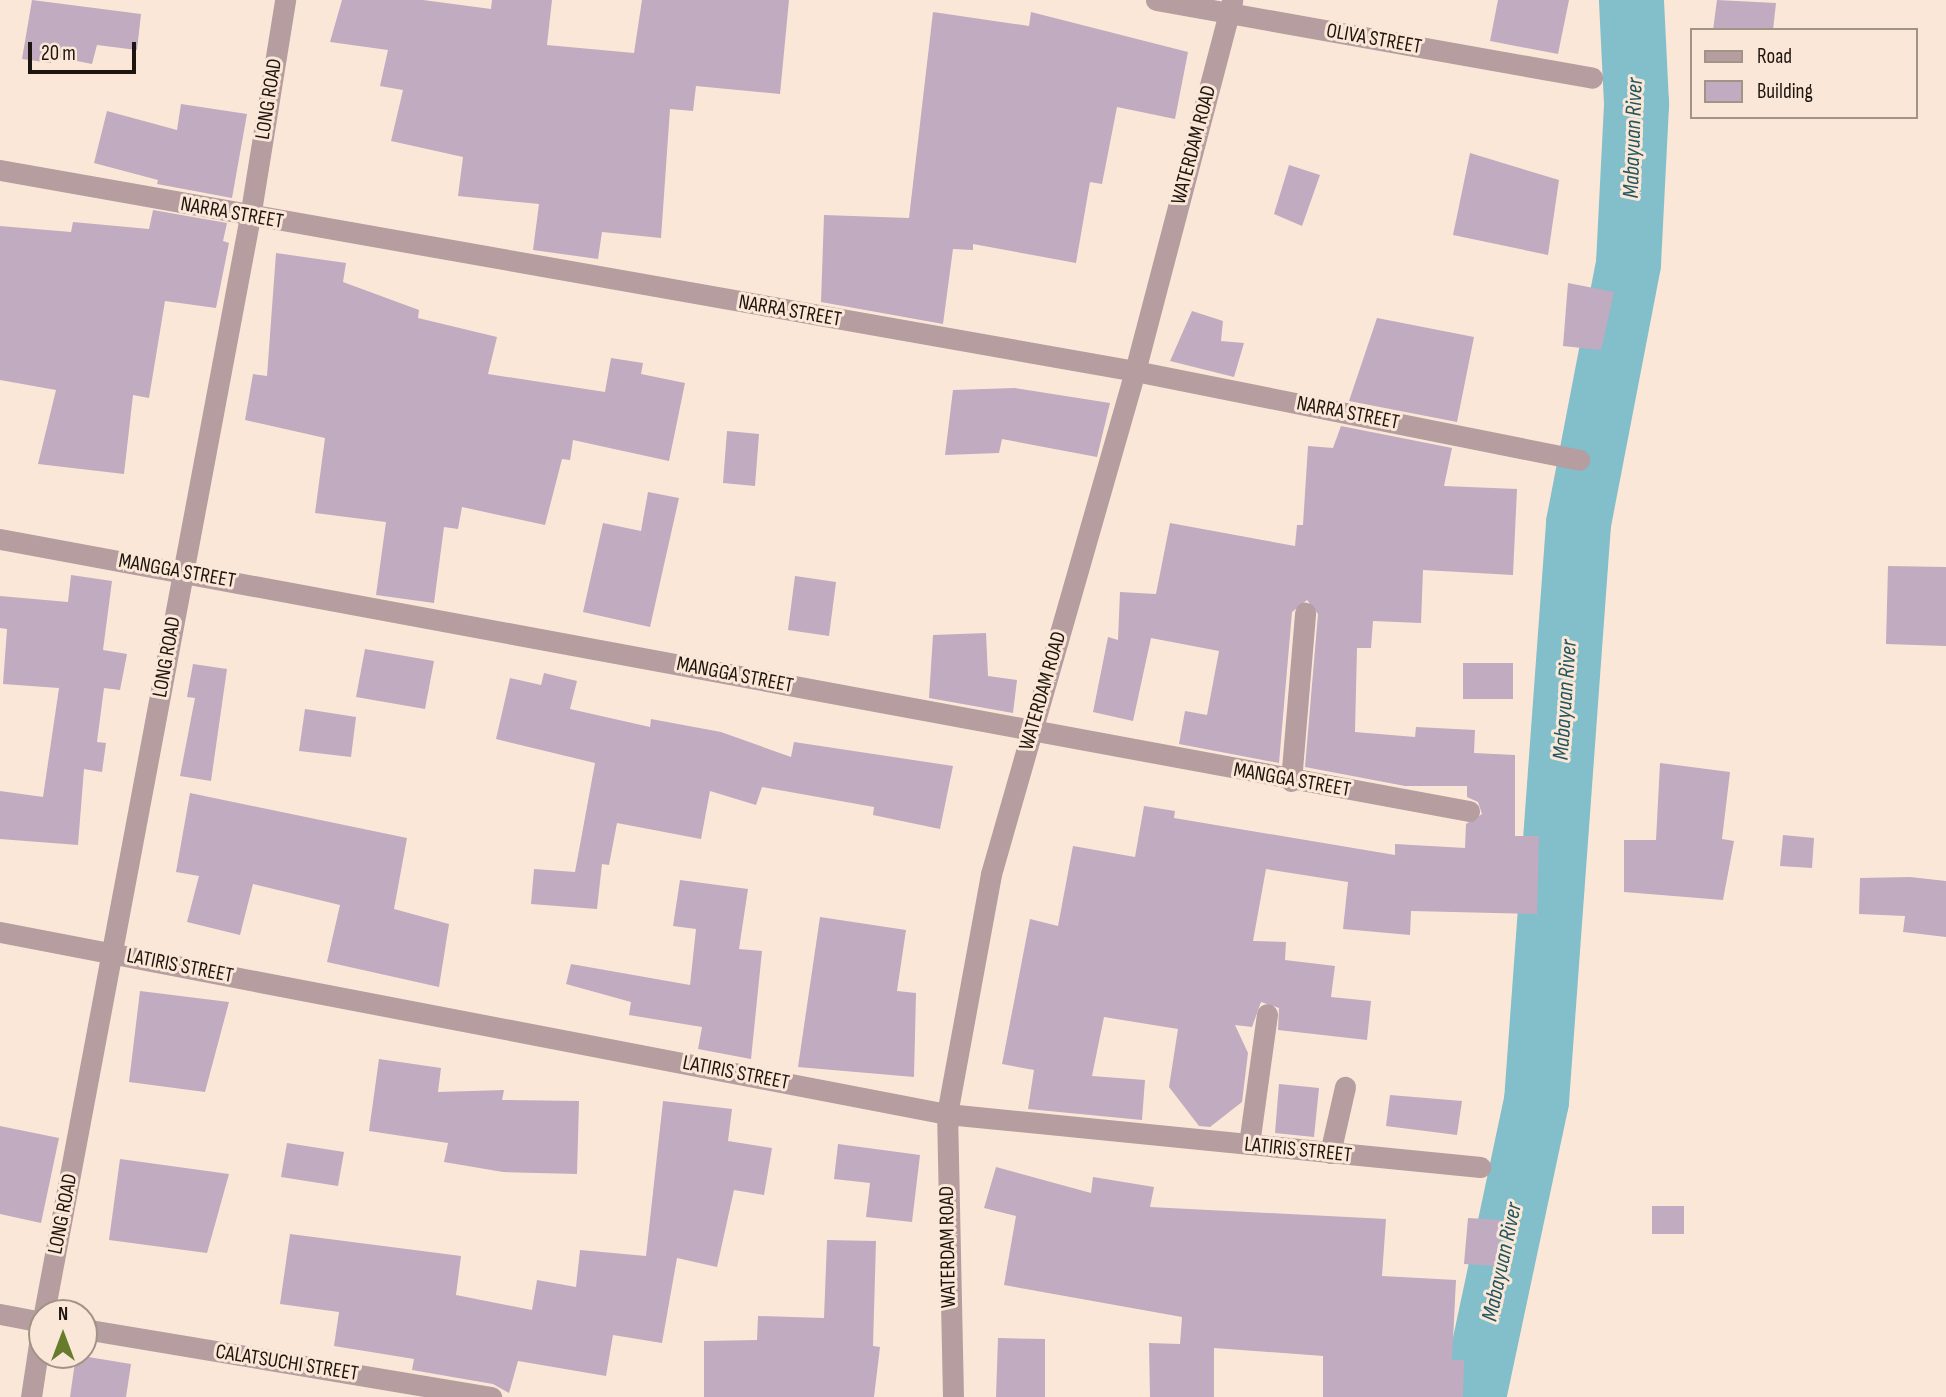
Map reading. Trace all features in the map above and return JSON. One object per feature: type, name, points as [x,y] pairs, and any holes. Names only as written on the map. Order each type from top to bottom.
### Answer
[{"type":"street","name":"LONG ROAD","points":[[47,1299],[250,217],[285,0]]},
{"type":"street","name":"OLIVA STREET","points":[[1156,0],[1231,6],[1591,78]]},
{"type":"street","name":"WATERDAM ROAD","points":[[953,1397],[947,1114],[991,874],[1135,371],[1231,6]]},
{"type":"street","name":"NARRA STREET","points":[[0,170],[250,217],[1135,371],[1579,460]]},
{"type":"street","name":"MANGGA STREET","points":[[0,539],[1032,730],[1291,781],[1469,811]]},
{"type":"street","points":[[1291,781],[1305,613]]},
{"type":"street","name":"LATIRIS STREET","points":[[0,932],[947,1114],[1480,1167]]},
{"type":"street","points":[[1249,1144],[1267,1014]]},
{"type":"street","points":[[1330,1153],[1345,1087]]},
{"type":"street","points":[[0,1314],[28,1320]]},
{"type":"street","name":"CALATSUCHI STREET","points":[[98,1331],[491,1397]]},
{"type":"street","points":[[31,1397],[35,1369]]},
{"type":"building","points":[[32,0],[141,14],[137,50],[97,45],[92,64],[52,56],[51,63],[22,59]]},
{"type":"building","points":[[342,0],[423,0],[491,9],[492,0],[552,0],[547,45],[634,53],[642,0],[789,0],[780,94],[696,86],[693,111],[670,109],[661,238],[602,232],[598,259],[533,250],[539,204],[458,196],[463,157],[391,141],[403,90],[380,86],[388,50],[330,42]]},
{"type":"building","points":[[1498,0],[1569,0],[1558,54],[1490,41]]},
{"type":"building","points":[[1717,0],[1776,3],[1773,28],[1713,28]]},
{"type":"building","points":[[933,12],[1029,26],[1031,12],[1188,52],[1175,119],[1117,107],[1102,184],[1090,182],[1076,263],[973,244],[973,250],[953,249],[943,324],[821,302],[824,215],[909,218]]},
{"type":"building","points":[[181,104],[247,114],[232,198],[157,184],[158,180],[94,163],[107,111],[177,130]]},
{"type":"building","points":[[1470,153],[1559,180],[1548,255],[1453,235]]},
{"type":"building","points":[[1289,165],[1320,175],[1302,226],[1274,214]]},
{"type":"building","points":[[153,210],[227,223],[223,241],[229,243],[216,308],[165,301],[149,398],[133,395],[124,474],[38,464],[56,390],[0,380],[0,226],[71,232],[73,222],[149,229]]},
{"type":"building","points":[[276,253],[346,263],[343,282],[419,310],[418,318],[497,337],[488,374],[605,392],[611,358],[643,363],[641,374],[685,383],[669,461],[573,440],[570,460],[562,459],[545,525],[462,507],[458,529],[444,527],[434,603],[376,595],[386,522],[315,513],[325,438],[245,420],[253,374],[267,376]]},
{"type":"building","points":[[1568,283],[1614,292],[1601,350],[1563,346]]},
{"type":"building","points":[[1192,311],[1223,321],[1221,341],[1244,343],[1234,377],[1170,361]]},
{"type":"building","points":[[1377,318],[1474,337],[1457,422],[1349,401]]},
{"type":"building","points":[[1015,388],[1110,403],[1097,457],[1002,439],[999,453],[945,455],[953,390]]},
{"type":"building","points":[[1341,426],[1452,448],[1444,486],[1517,489],[1513,575],[1423,570],[1421,623],[1373,621],[1371,648],[1357,648],[1355,732],[1415,737],[1416,727],[1475,730],[1474,753],[1515,755],[1515,836],[1539,836],[1537,914],[1411,911],[1410,935],[1343,929],[1348,882],[1266,869],[1253,941],[1286,942],[1285,960],[1335,966],[1331,997],[1371,1001],[1367,1040],[1278,1030],[1279,1008],[1261,1002],[1252,1027],[1235,1025],[1248,1053],[1242,1102],[1210,1127],[1199,1126],[1169,1087],[1178,1029],[1104,1017],[1092,1076],[1145,1080],[1142,1120],[1028,1109],[1034,1070],[1002,1064],[1030,919],[1058,926],[1073,846],[1135,857],[1144,806],[1175,811],[1174,818],[1395,855],[1395,844],[1465,848],[1466,824],[1482,814],[1478,802],[1467,797],[1467,786],[1405,786],[1305,767],[1318,614],[1307,600],[1292,612],[1279,763],[1179,744],[1185,711],[1207,715],[1219,651],[1151,638],[1133,721],[1093,712],[1108,637],[1118,640],[1120,592],[1156,594],[1170,523],[1295,546],[1297,525],[1303,525],[1308,446],[1333,448]]},
{"type":"building","points":[[727,431],[759,434],[755,486],[723,483]]},
{"type":"building","points":[[648,492],[679,498],[650,627],[583,612],[603,523],[641,531]]},
{"type":"building","points":[[1888,566],[1946,567],[1946,646],[1886,644]]},
{"type":"building","points":[[71,575],[112,581],[103,650],[127,654],[120,690],[104,688],[97,742],[106,743],[102,772],[84,769],[78,845],[0,839],[0,791],[43,797],[59,688],[3,684],[7,629],[0,628],[0,596],[68,602]]},
{"type":"building","points":[[795,576],[836,582],[829,636],[788,630]]},
{"type":"building","points":[[986,633],[988,676],[1017,680],[1013,713],[929,698],[933,635]]},
{"type":"building","points":[[365,649],[434,661],[425,709],[356,697]]},
{"type":"building","points":[[1463,663],[1513,663],[1513,699],[1463,699]]},
{"type":"building","points":[[193,664],[227,669],[211,781],[180,776],[195,698],[187,697]]},
{"type":"building","points":[[544,673],[577,681],[570,709],[650,727],[651,719],[721,732],[791,757],[794,742],[953,766],[940,829],[873,815],[874,807],[762,787],[756,805],[710,791],[701,839],[617,823],[609,865],[602,864],[597,909],[531,904],[534,869],[575,872],[595,763],[496,739],[510,678],[541,685]]},
{"type":"building","points":[[305,709],[356,717],[351,757],[299,751]]},
{"type":"building","points":[[1660,763],[1730,772],[1722,839],[1734,841],[1723,900],[1624,892],[1624,840],[1656,840]]},
{"type":"building","points":[[190,793],[407,838],[394,909],[449,924],[439,987],[327,962],[340,905],[253,884],[240,935],[187,922],[199,876],[176,872]]},
{"type":"building","points":[[1783,835],[1814,838],[1812,868],[1780,866]]},
{"type":"building","points":[[1910,877],[1946,881],[1946,937],[1903,932],[1905,916],[1859,914],[1860,878]]},
{"type":"building","points":[[680,880],[748,889],[739,949],[762,951],[751,1059],[698,1049],[702,1027],[629,1015],[631,1002],[566,984],[571,964],[690,985],[696,929],[673,926]]},
{"type":"building","points":[[820,917],[906,930],[897,991],[916,993],[914,1077],[798,1067]]},
{"type":"building","points":[[140,991],[229,1002],[205,1092],[129,1082]]},
{"type":"building","points":[[379,1059],[441,1068],[438,1092],[504,1090],[502,1100],[579,1101],[577,1174],[503,1172],[444,1162],[448,1143],[369,1131]]},
{"type":"building","points":[[1279,1084],[1319,1088],[1314,1137],[1275,1133]]},
{"type":"building","points":[[1390,1095],[1462,1101],[1457,1135],[1386,1126]]},
{"type":"building","points":[[663,1101],[732,1109],[728,1141],[772,1148],[764,1195],[734,1190],[717,1267],[677,1258],[662,1343],[613,1335],[606,1376],[518,1361],[509,1393],[493,1384],[412,1370],[414,1359],[334,1346],[339,1312],[280,1304],[290,1234],[461,1256],[456,1295],[532,1310],[537,1280],[576,1287],[580,1250],[646,1256]]},
{"type":"building","points":[[0,1126],[59,1138],[41,1223],[0,1214]]},
{"type":"building","points":[[287,1143],[344,1152],[338,1186],[281,1177]]},
{"type":"building","points":[[838,1144],[920,1155],[912,1222],[866,1217],[870,1183],[834,1179]]},
{"type":"building","points":[[120,1159],[229,1174],[207,1253],[109,1240]]},
{"type":"building","points":[[996,1167],[1091,1193],[1093,1177],[1154,1187],[1150,1207],[1386,1219],[1382,1276],[1456,1280],[1452,1360],[1464,1360],[1463,1397],[1323,1397],[1323,1356],[1214,1348],[1214,1397],[1150,1397],[1149,1343],[1180,1344],[1182,1317],[1004,1285],[1016,1216],[984,1208]]},
{"type":"building","points":[[1652,1206],[1684,1206],[1684,1234],[1652,1234]]},
{"type":"building","points":[[1468,1218],[1501,1220],[1497,1266],[1464,1264]]},
{"type":"building","points":[[827,1240],[876,1241],[873,1346],[880,1347],[874,1397],[704,1397],[704,1341],[757,1340],[758,1316],[824,1318]]},
{"type":"building","points":[[998,1338],[1045,1339],[1045,1397],[996,1397]]},
{"type":"building","points":[[98,1359],[131,1364],[126,1397],[70,1397],[74,1369],[98,1369]]},
{"type":"waterway","name":"Mabayuan River","points":[[1473,1397],[1536,1101],[1578,523],[1628,263],[1636,103],[1631,0]]}]
